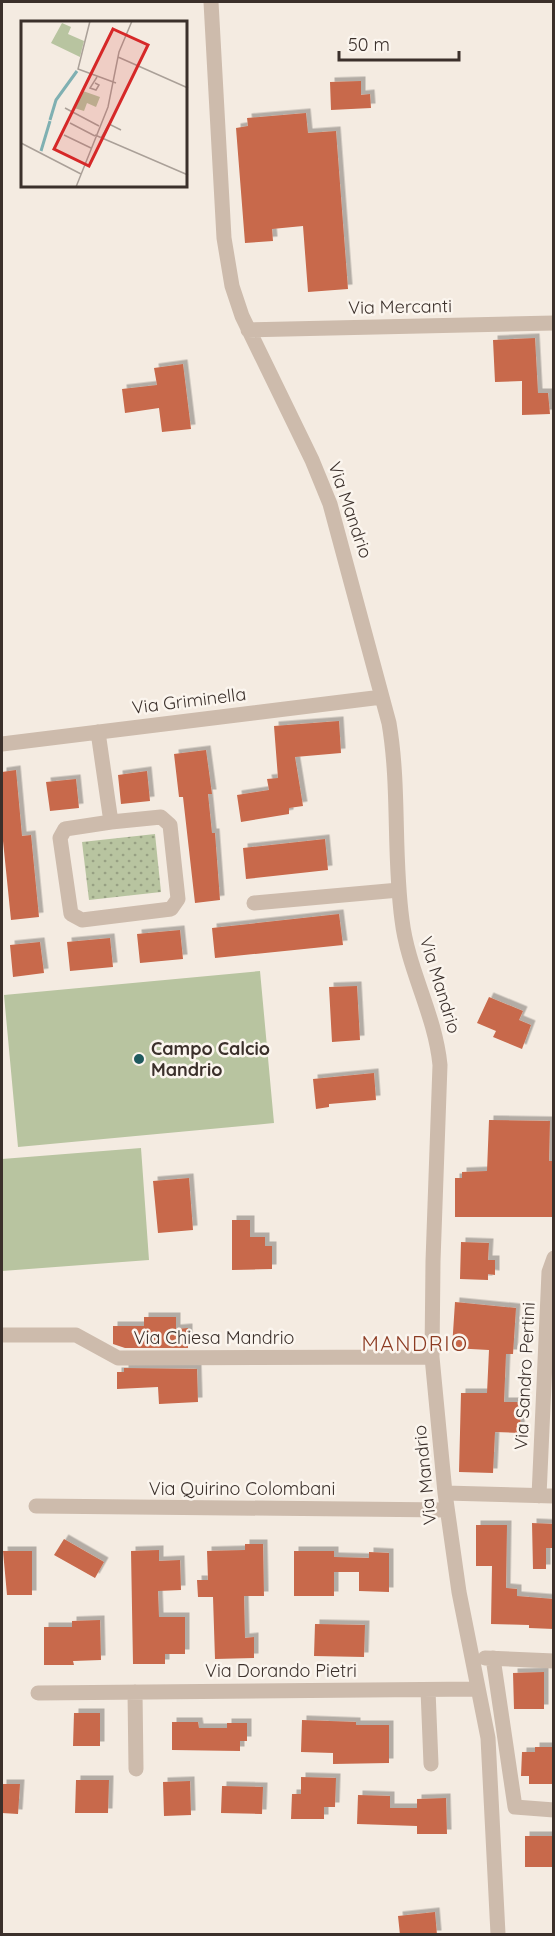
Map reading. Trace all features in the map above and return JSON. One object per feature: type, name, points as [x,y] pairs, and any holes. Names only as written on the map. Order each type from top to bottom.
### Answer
[{"type":"street","name":"Via Mandrio","points":[[211,2],[224,238],[232,286],[248,330],[312,460],[330,504],[382,697],[394,751],[399,890],[406,949],[431,1017],[440,1065],[432,1357],[445,1493],[459,1592],[488,1738],[498,1935]]},
{"type":"street","name":"Via Mercanti","points":[[248,330],[554,323]]},
{"type":"street","name":"Via Griminella","points":[[2,744],[382,697]]},
{"type":"street","points":[[98,732],[111,822]]},
{"type":"street","points":[[161,817],[170,825],[178,899],[171,909],[82,920],[71,914],[60,838],[65,829],[111,822],[161,817]]},
{"type":"street","points":[[254,903],[399,890]]},
{"type":"street","name":"Via Sandro Pertini","points":[[546,1496],[549,1272],[554,1258]]},
{"type":"street","name":"Via Chiesa Mandrio","points":[[2,1335],[76,1335],[118,1358],[432,1357]]},
{"type":"street","points":[[445,1493],[546,1496]]},
{"type":"street","name":"Via Quirino Colombani","points":[[36,1506],[447,1510]]},
{"type":"street","points":[[473,1658],[554,1660]]},
{"type":"street","points":[[493,1658],[514,1807],[554,1809]]},
{"type":"street","name":"Via Dorando Pietri","points":[[38,1693],[478,1689]]},
{"type":"street","points":[[428,1690],[431,1764]]},
{"type":"street","points":[[135,1692],[136,1769]]},
{"type":"green space","points":[[155,834],[161,892],[89,900],[82,842]]},
{"type":"green space","name":"Campo Calcio Mandrio","points":[[260,971],[274,1123],[18,1147],[4,995]]},
{"type":"green space","points":[[141,1148],[149,1260],[2,1271],[2,1159]]},
{"type":"building","points":[[361,81],[361,95],[370,94],[371,108],[331,110],[330,82]]},
{"type":"building","points":[[306,113],[308,133],[336,131],[348,289],[308,292],[303,226],[272,229],[273,241],[245,243],[236,128],[248,126],[247,118]]},
{"type":"building","points":[[535,338],[538,393],[548,393],[550,414],[522,415],[522,381],[495,382],[493,340]]},
{"type":"building","points":[[183,364],[191,429],[162,432],[159,408],[125,413],[122,389],[157,385],[154,368]]},
{"type":"building","points":[[339,721],[341,753],[295,757],[303,806],[289,808],[289,814],[241,822],[237,795],[269,790],[267,779],[278,778],[274,726]]},
{"type":"building","points":[[206,750],[212,794],[208,794],[212,833],[215,833],[220,900],[195,903],[183,797],[179,797],[174,754]]},
{"type":"building","points":[[16,770],[22,836],[31,835],[39,917],[11,920],[2,831],[2,772]]},
{"type":"building","points":[[147,771],[150,801],[121,804],[118,775]]},
{"type":"building","points":[[76,779],[79,808],[50,811],[46,782]]},
{"type":"building","points":[[325,839],[328,870],[246,879],[243,848]]},
{"type":"building","points":[[339,914],[343,945],[215,958],[212,928]]},
{"type":"building","points":[[180,930],[183,959],[140,963],[137,934]]},
{"type":"building","points":[[110,938],[113,967],[70,971],[67,942]]},
{"type":"building","points":[[40,942],[44,973],[13,977],[10,945]]},
{"type":"building","points":[[357,986],[360,1040],[332,1042],[329,987]]},
{"type":"building","points":[[489,997],[523,1011],[519,1020],[531,1025],[522,1049],[493,1037],[496,1031],[477,1023]]},
{"type":"building","points":[[374,1073],[376,1100],[329,1104],[329,1107],[316,1109],[313,1079]]},
{"type":"building","points":[[489,1120],[550,1121],[549,1161],[554,1161],[554,1217],[455,1217],[455,1178],[462,1178],[462,1172],[487,1171]]},
{"type":"building","points":[[189,1178],[193,1230],[158,1233],[153,1181]]},
{"type":"building","points":[[232,1220],[250,1220],[250,1237],[265,1237],[265,1246],[272,1246],[272,1269],[232,1270]]},
{"type":"building","points":[[461,1242],[489,1243],[488,1260],[495,1260],[495,1275],[488,1274],[488,1280],[460,1279]]},
{"type":"building","points":[[455,1302],[516,1308],[513,1354],[506,1354],[504,1402],[521,1402],[520,1433],[495,1432],[493,1473],[459,1472],[461,1393],[487,1393],[489,1350],[452,1348]]},
{"type":"building","points":[[144,1317],[176,1317],[176,1329],[188,1328],[188,1348],[125,1348],[113,1344],[113,1326],[144,1326]]},
{"type":"building","points":[[124,1368],[197,1369],[198,1402],[159,1404],[158,1387],[117,1389],[117,1372],[124,1372]]},
{"type":"building","points":[[532,1523],[554,1524],[554,1548],[546,1548],[546,1569],[533,1569]]},
{"type":"building","points":[[476,1525],[507,1525],[506,1588],[517,1589],[517,1596],[554,1599],[554,1629],[529,1628],[529,1625],[491,1624],[492,1566],[476,1566]]},
{"type":"building","points":[[64,1539],[104,1562],[95,1578],[54,1555]]},
{"type":"building","points":[[245,1544],[263,1544],[264,1596],[244,1596],[245,1638],[254,1637],[254,1658],[215,1659],[213,1597],[198,1597],[197,1580],[208,1580],[207,1551],[245,1550]]},
{"type":"building","points":[[159,1550],[159,1561],[180,1560],[181,1590],[158,1591],[159,1617],[185,1617],[185,1654],[165,1654],[165,1664],[133,1664],[131,1551]]},
{"type":"building","points":[[3,1551],[32,1551],[32,1595],[7,1595]]},
{"type":"building","points":[[294,1551],[334,1551],[334,1557],[369,1558],[369,1552],[389,1553],[389,1592],[359,1591],[359,1572],[334,1572],[334,1596],[294,1596]]},
{"type":"building","points":[[100,1620],[101,1660],[73,1661],[74,1665],[44,1665],[44,1627],[72,1627],[72,1621]]},
{"type":"building","points":[[315,1624],[365,1625],[364,1657],[314,1656]]},
{"type":"building","points":[[544,1672],[544,1709],[514,1709],[513,1673]]},
{"type":"building","points":[[74,1713],[100,1713],[100,1746],[73,1746]]},
{"type":"building","points":[[302,1720],[356,1722],[356,1725],[389,1725],[389,1763],[333,1764],[333,1753],[301,1752]]},
{"type":"building","points":[[172,1722],[198,1722],[199,1728],[227,1728],[227,1723],[247,1723],[247,1741],[240,1741],[240,1751],[172,1750]]},
{"type":"building","points":[[535,1747],[554,1747],[552,1784],[529,1784],[529,1776],[521,1776],[522,1752],[535,1752]]},
{"type":"building","points":[[301,1777],[336,1778],[335,1807],[324,1807],[324,1819],[291,1819],[292,1794],[301,1794]]},
{"type":"building","points":[[76,1780],[109,1780],[108,1813],[75,1813]]},
{"type":"building","points":[[190,1781],[191,1815],[164,1816],[163,1782]]},
{"type":"building","points":[[2,1784],[20,1784],[18,1814],[2,1813]]},
{"type":"building","points":[[222,1786],[263,1787],[262,1814],[221,1813]]},
{"type":"building","points":[[358,1795],[390,1796],[390,1808],[417,1808],[417,1799],[446,1798],[447,1834],[417,1834],[417,1826],[357,1824]]},
{"type":"building","points":[[525,1836],[553,1836],[552,1867],[525,1867]]},
{"type":"building","points":[[435,1912],[437,1935],[400,1935],[398,1916]]},
{"type":"place","name":"Campo Calcio Mandrio","points":[[139,1059]]},
{"type":"district","name":"MANDRIO","points":[[415,1344]]}]
